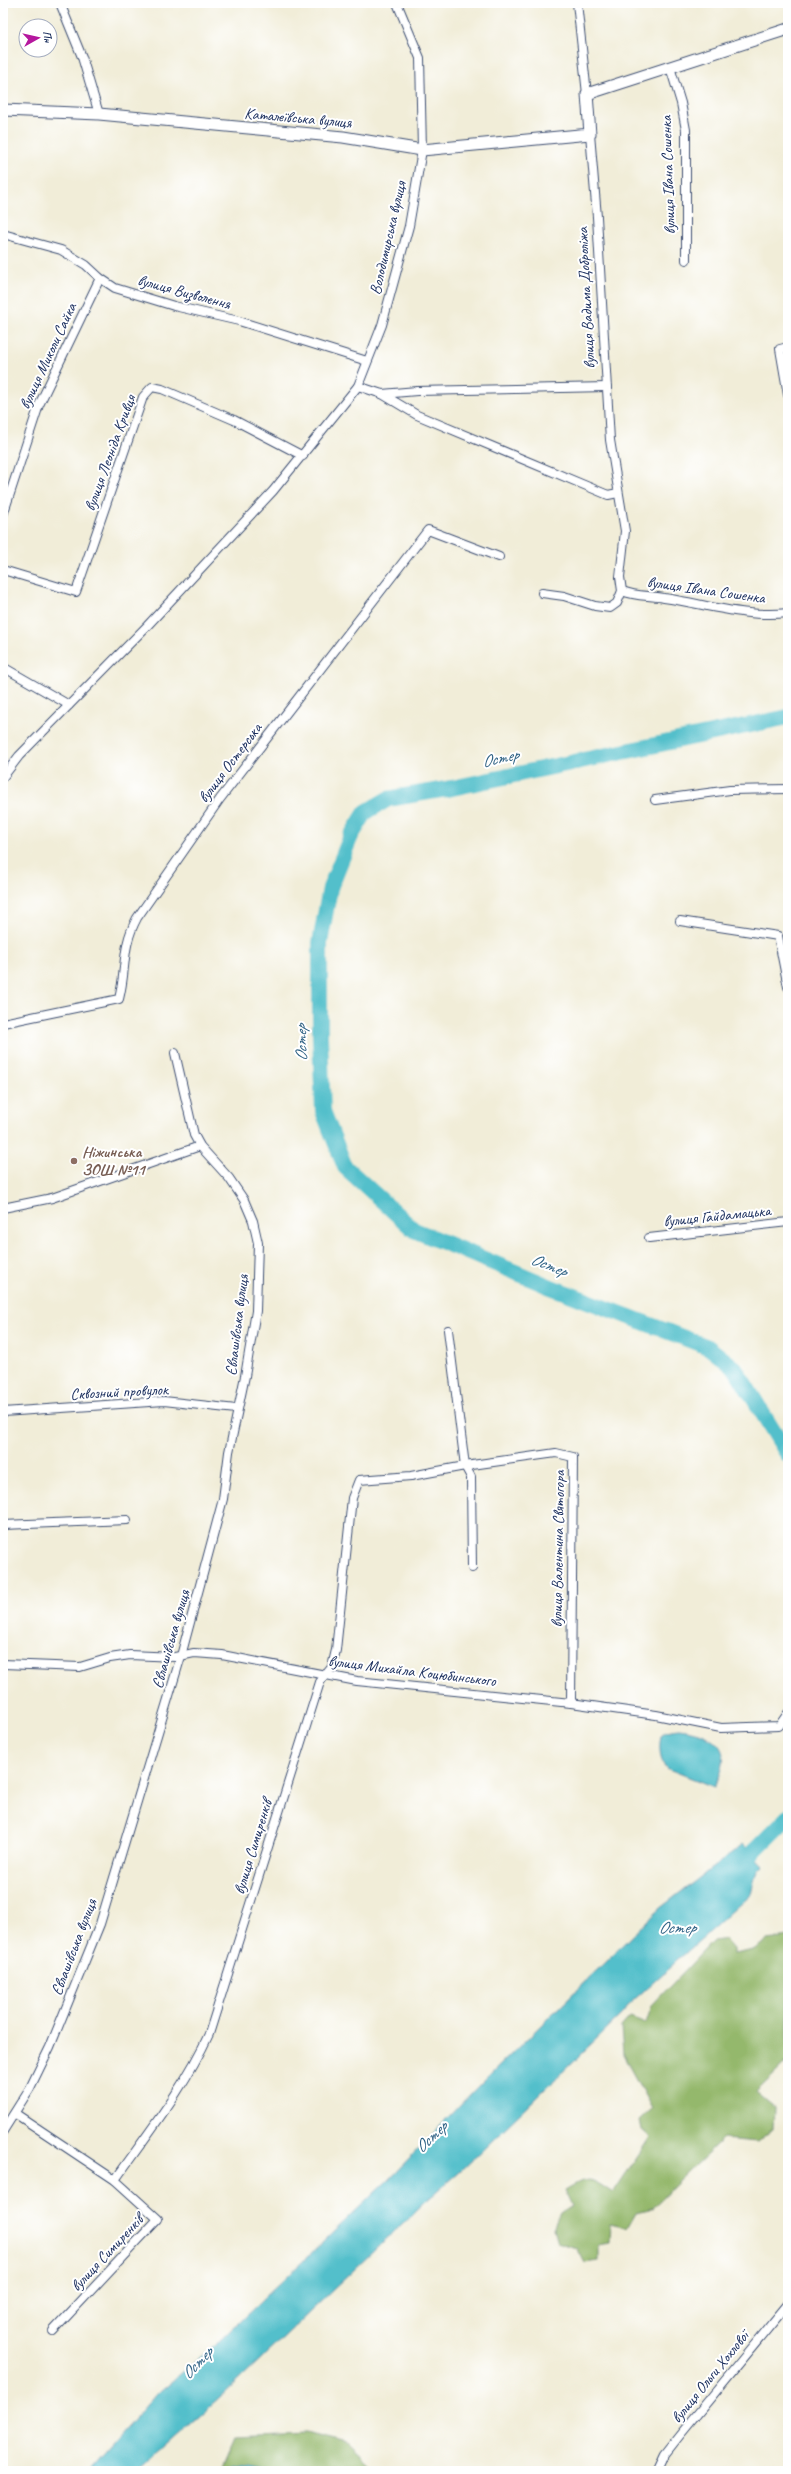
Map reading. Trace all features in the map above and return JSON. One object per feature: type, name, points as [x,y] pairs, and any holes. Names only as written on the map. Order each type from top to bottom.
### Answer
[{"type":"street","points":[[60,3],[82,57],[99,114]]},
{"type":"street","name":"Володимирська вулиця","points":[[3,777],[19,756],[147,626],[303,456],[358,386],[382,325],[409,226],[422,150],[420,58],[398,3]]},
{"type":"street","name":"вулиця Вадима Доброліжа","points":[[577,3],[598,217],[610,440],[625,531],[620,577],[622,591]]},
{"type":"street","points":[[587,94],[788,29]]},
{"type":"street","name":"вулиця Івана Сошенка","points":[[670,67],[681,103],[686,130],[686,260]]},
{"type":"street","name":"Каталеївська вулиця","points":[[3,110],[99,114],[343,137],[422,150],[590,134]]},
{"type":"street","name":"вулиця Визволення","points":[[3,234],[61,250],[86,265],[100,278],[122,290],[239,321],[367,361]]},
{"type":"street","name":"вулиця Миколи Сайка","points":[[3,515],[39,405],[100,278]]},
{"type":"street","points":[[788,346],[780,349],[788,395]]},
{"type":"street","points":[[358,386],[382,394],[417,415],[588,487],[608,495],[618,493]]},
{"type":"street","name":"вулиця Леоніда Кривця","points":[[3,570],[76,592],[144,397],[152,387],[162,389],[234,420],[272,438],[303,456]]},
{"type":"street","points":[[382,394],[417,391],[607,387]]},
{"type":"street","name":"вулиця Остерська","points":[[3,1023],[120,999],[128,935],[138,918],[220,799],[428,530],[499,557]]},
{"type":"street","points":[[542,593],[564,596],[595,606],[610,608],[617,603],[622,591]]},
{"type":"street","name":"вулиця Івана Сошенка","points":[[622,591],[638,597],[662,597],[757,615],[788,613]]},
{"type":"street","points":[[3,667],[69,705]]},
{"type":"street","points":[[655,800],[730,790],[788,789]]},
{"type":"street","points":[[680,921],[778,936],[788,987]]},
{"type":"street","name":"Євлашівська вулиця","points":[[3,2132],[16,2114],[50,2047],[100,1924],[181,1656],[223,1499],[236,1409],[245,1376],[256,1311],[258,1243],[244,1200],[230,1178],[200,1146],[194,1135],[175,1053]]},
{"type":"street","points":[[3,1208],[52,1198],[200,1146]]},
{"type":"street","name":"вулиця Гайдамацька","points":[[649,1238],[788,1222]]},
{"type":"street","points":[[448,1330],[465,1466],[471,1477],[472,1568]]},
{"type":"street","name":"Сквозний провулок","points":[[3,1412],[164,1401],[236,1409]]},
{"type":"street","name":"вулиця Валентина Святогора","points":[[352,1498],[359,1480],[410,1476],[465,1466],[556,1453],[573,1457],[571,1703]]},
{"type":"street","name":"вулиця Симиренків","points":[[115,2180],[196,2062],[209,2034],[320,1682],[332,1667],[336,1650],[352,1498]]},
{"type":"street","points":[[3,1525],[127,1520]]},
{"type":"street","name":"вулиця Михайла Коцюбинського","points":[[3,1664],[80,1667],[110,1658],[181,1656],[194,1653],[222,1655],[379,1684],[571,1703],[656,1715],[721,1728],[779,1726],[788,1713]]},
{"type":"street","name":"вулиця Симиренків","points":[[16,2114],[115,2180],[158,2219],[53,2330]]},
{"type":"street","name":"вулиця Ольги Хохлової","points":[[657,2471],[665,2454],[788,2304]]},
{"type":"green space","points":[[788,1937],[788,2061],[756,2092],[774,2107],[773,2129],[757,2142],[723,2139],[652,2208],[636,2212],[627,2228],[610,2224],[609,2243],[598,2245],[598,2261],[585,2263],[577,2248],[557,2242],[553,2228],[560,2213],[572,2205],[565,2190],[585,2180],[590,2180],[613,2193],[650,2137],[642,2130],[640,2120],[652,2109],[623,2055],[621,2027],[630,2017],[646,2023],[652,2005],[713,1941],[726,1939],[734,1948],[734,1954],[753,1950],[768,1940]]},
{"type":"green space","points":[[306,2433],[346,2443],[375,2471],[297,2471],[281,2467],[221,2468],[235,2436]]},
{"type":"water","points":[[679,1729],[704,1735],[713,1740],[719,1746],[723,1753],[723,1763],[714,1787],[666,1768],[660,1752],[661,1735],[666,1731]]},
{"type":"water","name":"Остер","points":[[743,1844],[763,1865],[757,1871],[751,1894],[626,2007],[624,2012],[460,2172],[426,2201],[221,2397],[138,2471],[89,2471],[160,2391],[215,2345],[388,2180],[485,2080],[659,1909]]},
{"type":"water","points":[[248,2461],[297,2471],[218,2471],[220,2468]]},
{"type":"waterway","name":"Остер","points":[[788,717],[452,788],[388,799],[366,812],[351,836],[330,888],[320,943],[320,1037],[323,1111],[345,1167],[414,1230],[551,1287],[708,1347],[735,1368],[788,1455]]},
{"type":"waterway","name":"Остер","points":[[737,1868],[788,1817]]},
{"type":"place","name":"Ніжинська ЗОШ №11","points":[[74,1161]]}]
